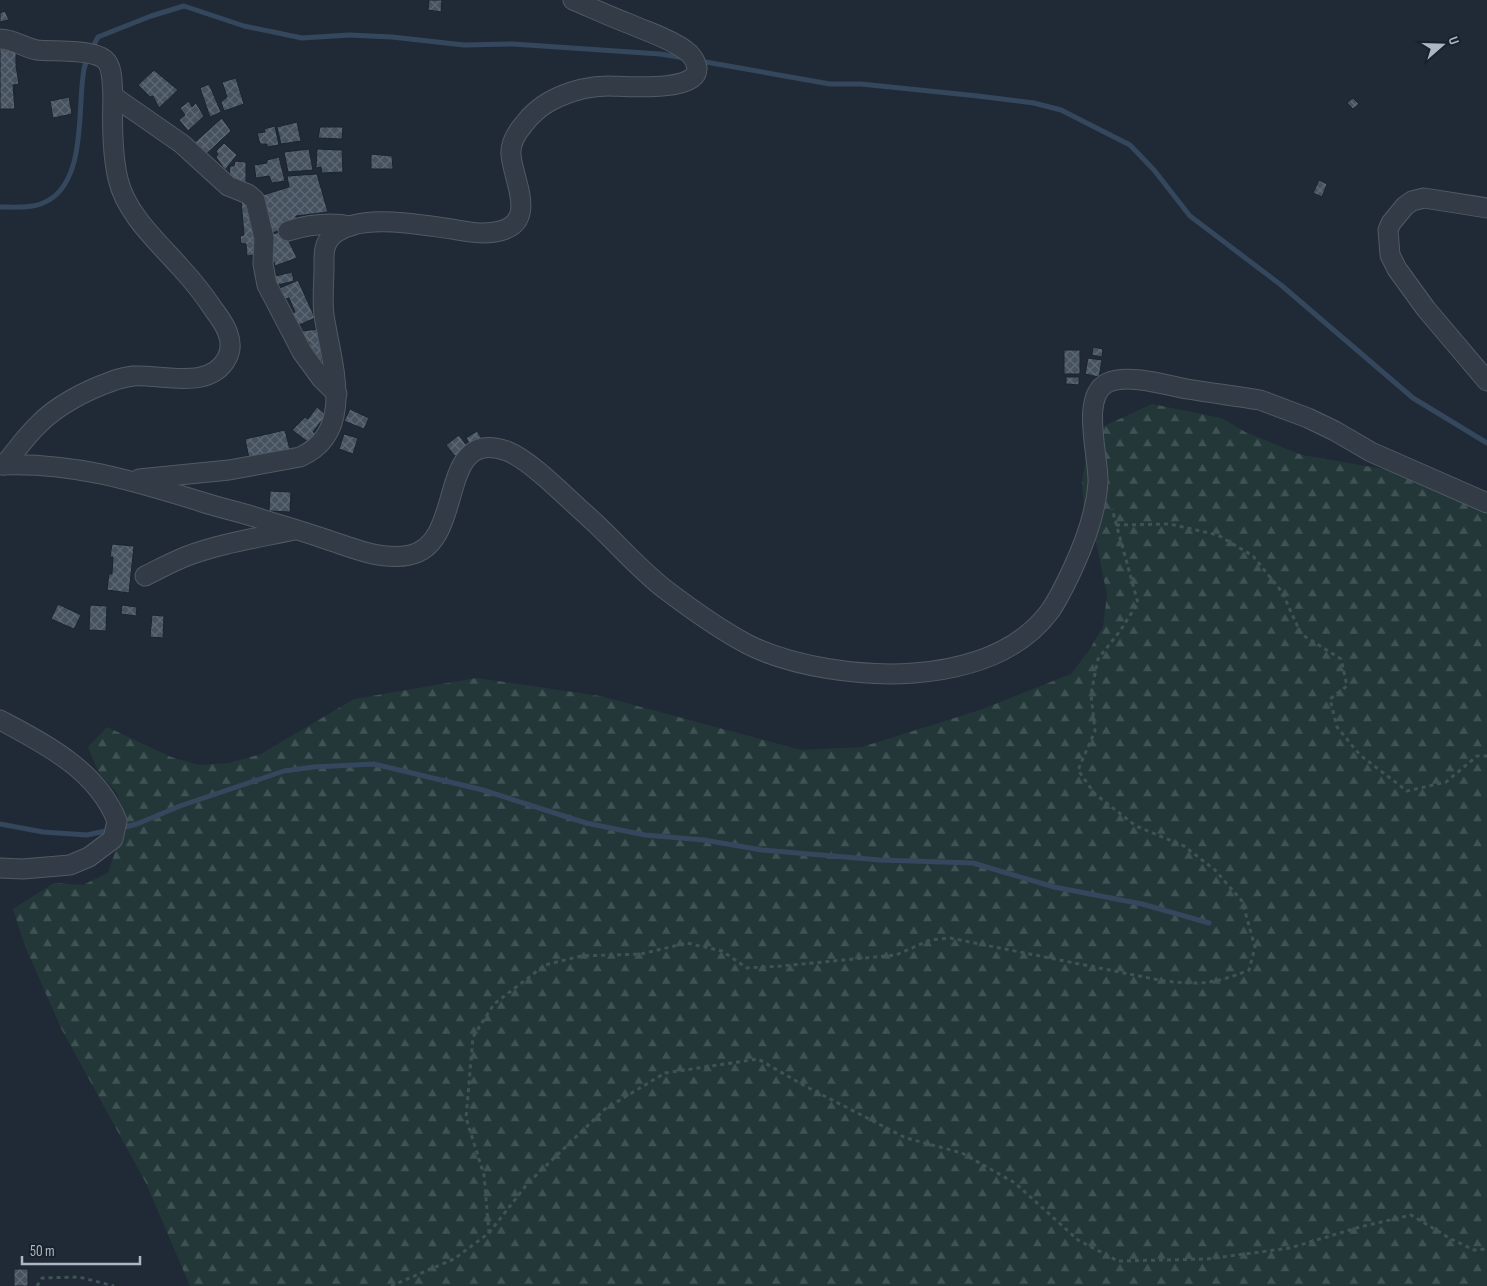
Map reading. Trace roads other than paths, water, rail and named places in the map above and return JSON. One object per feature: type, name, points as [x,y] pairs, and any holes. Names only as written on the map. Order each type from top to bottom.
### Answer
[{"type":"street","points":[[288,231],[317,224],[338,223],[351,226],[387,222],[489,233],[508,228],[519,218],[522,207],[511,154],[512,145],[524,123],[537,109],[546,102],[584,89],[608,86],[657,87],[687,80],[696,72],[695,60],[685,50],[663,38],[574,0]]},
{"type":"street","points":[[0,39],[13,41],[37,50],[61,50],[102,57],[107,62],[110,69],[116,166],[118,180],[124,195],[132,210],[200,290],[221,319],[229,336],[231,346],[223,366],[214,372],[190,378],[132,376],[110,382],[64,404],[39,423],[2,465]]},
{"type":"street","points":[[112,96],[182,144],[228,186],[248,194],[255,200],[264,238],[263,264],[267,284],[302,352],[321,378],[337,394]]},
{"type":"street","points":[[1487,208],[1424,198],[1412,201],[1405,206],[1391,223],[1388,230],[1390,256],[1397,270],[1426,309],[1487,381]]},
{"type":"street","points":[[132,480],[229,470],[300,457],[321,443],[334,418],[337,394],[324,312],[324,249],[326,242],[332,236],[351,226]]},
{"type":"street","points":[[2,465],[76,468],[132,480],[366,553],[392,557],[417,554],[433,542],[445,520],[455,480],[467,456],[476,449],[489,448],[505,451],[522,459],[548,481],[664,588],[746,643],[767,652],[810,664],[859,672],[890,674],[946,668],[976,661],[998,653],[1017,644],[1036,628],[1050,610],[1063,589],[1077,559],[1096,499],[1098,470],[1092,416],[1094,396],[1100,388],[1115,380],[1146,381],[1269,403],[1308,418],[1371,452],[1487,503]]},
{"type":"street","points":[[145,576],[170,563],[208,549],[295,530]]},
{"type":"street","points":[[0,720],[31,737],[77,767],[99,788],[117,821],[113,839],[90,858],[70,865],[23,869],[0,868]]},
{"type":"waterway","points":[[0,207],[25,207],[44,203],[61,190],[69,177],[78,144],[85,66],[98,37],[151,16],[184,6],[244,26],[302,38],[349,35],[392,37],[464,45],[513,44],[660,54],[685,58]]},
{"type":"waterway","points":[[700,61],[830,84],[861,84],[978,96],[1034,103],[1061,110],[1130,145],[1154,170],[1190,216],[1281,285],[1413,398],[1487,443]]},
{"type":"waterway","points":[[121,828],[137,824],[180,806],[284,771],[314,767],[374,764],[483,790],[586,823],[645,835],[704,840],[762,850],[880,860],[973,863],[1054,887],[1142,904],[1209,923]]},
{"type":"waterway","points":[[0,824],[43,832],[87,835],[110,830]]}]
